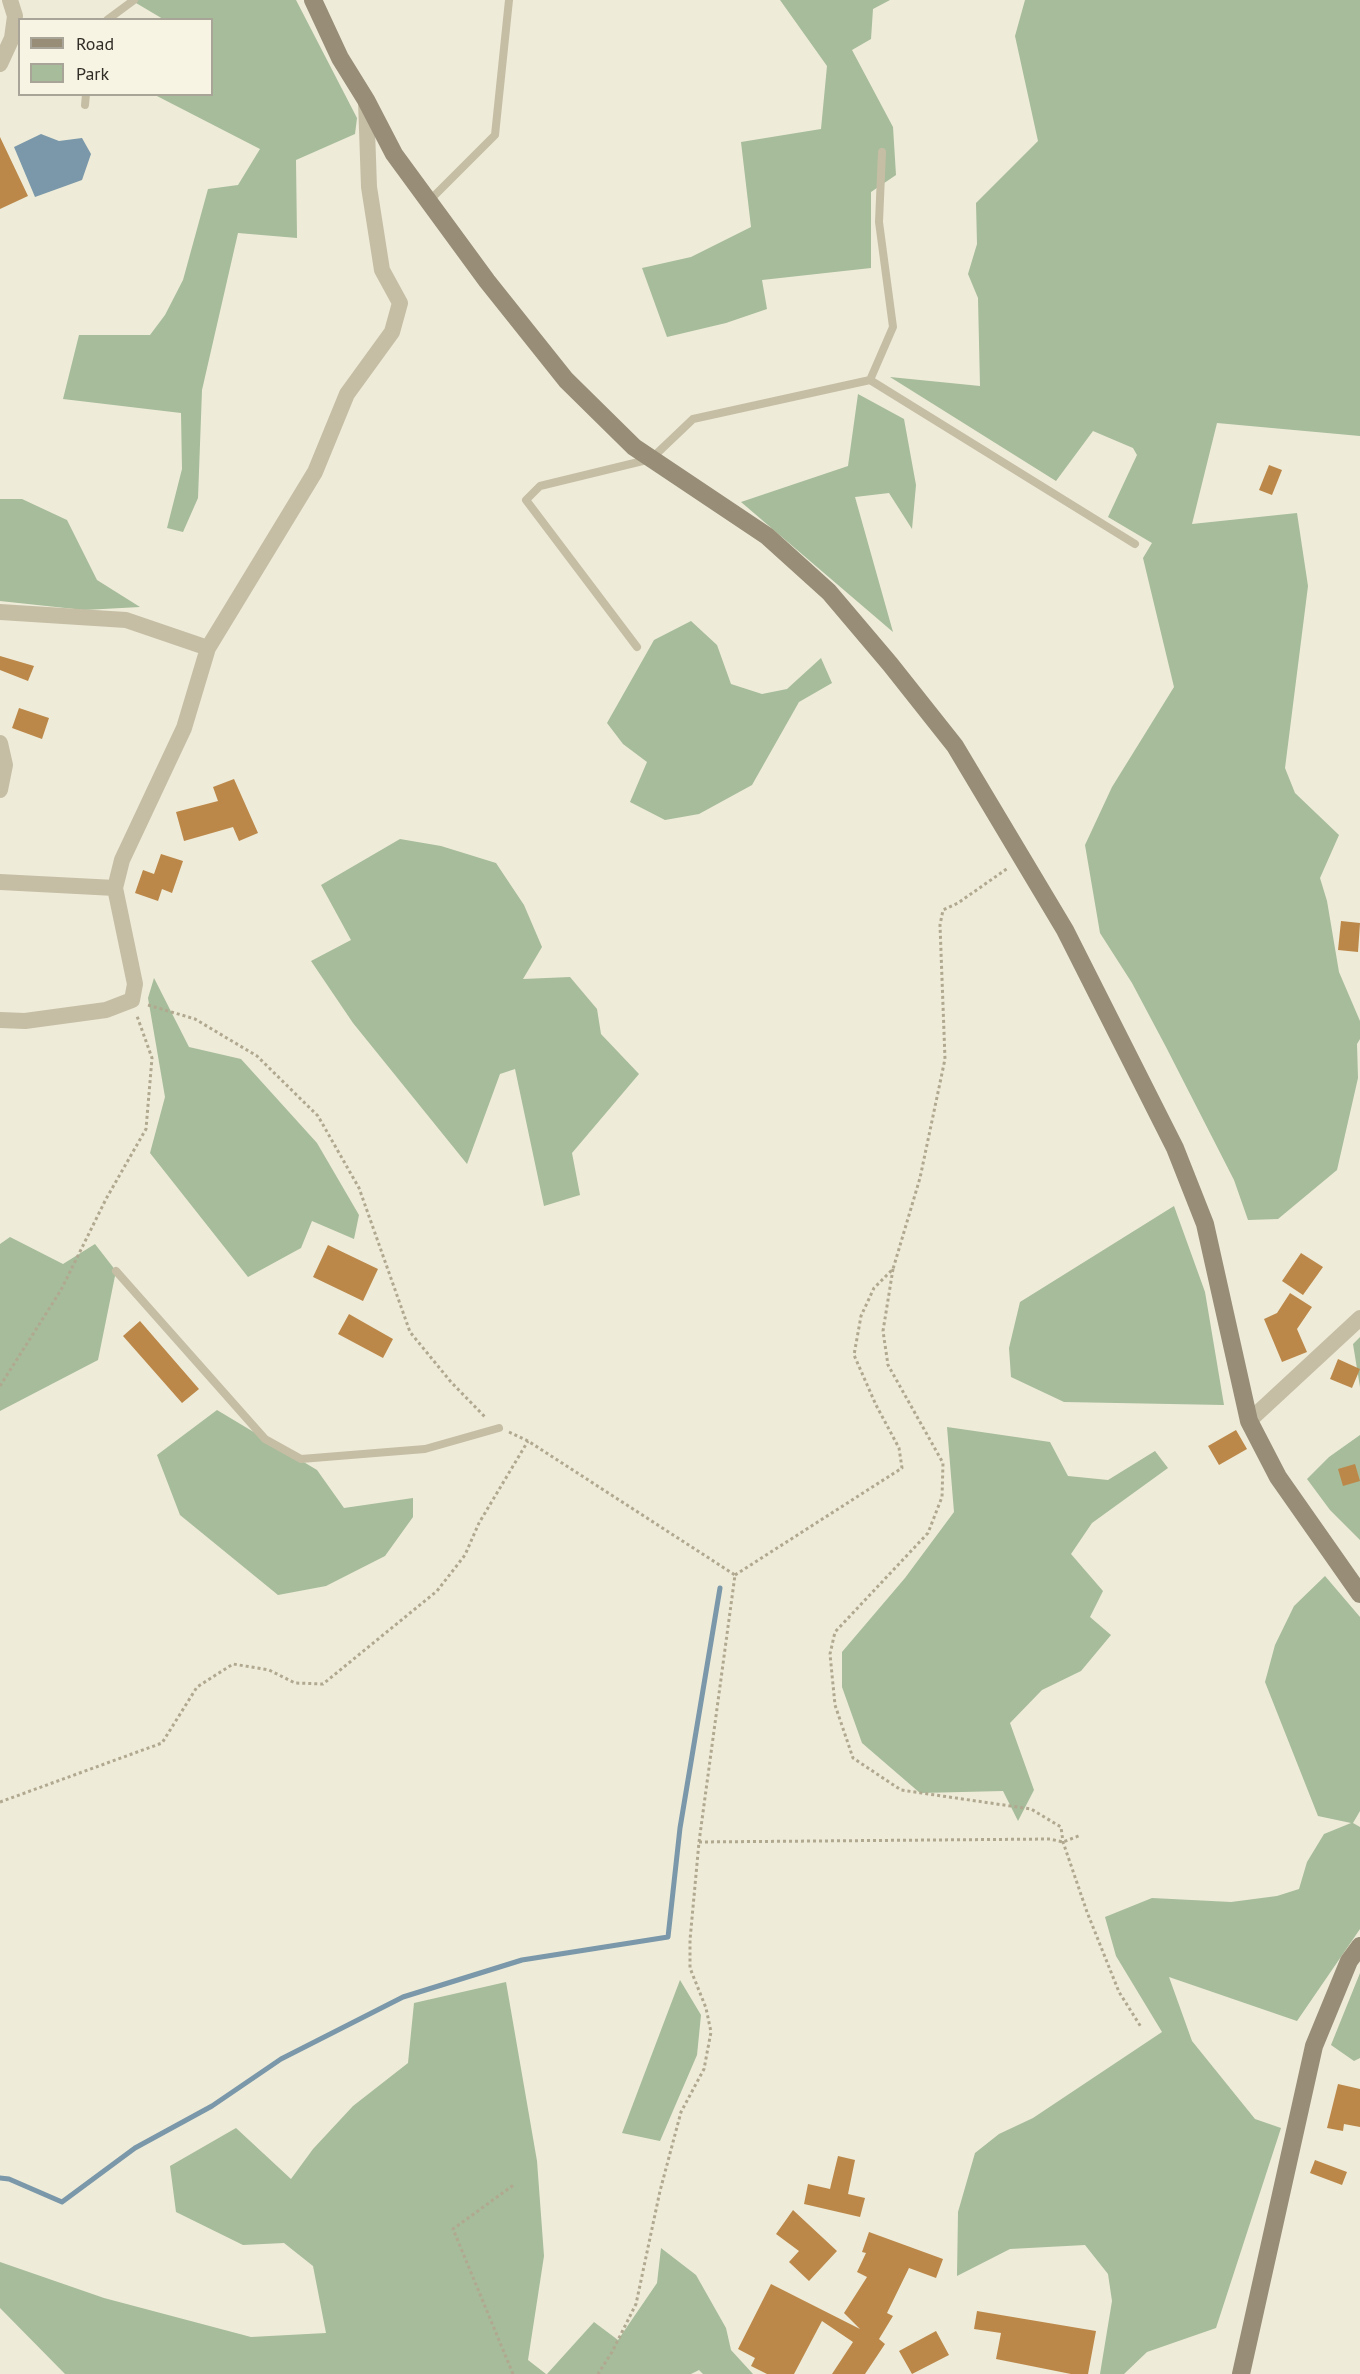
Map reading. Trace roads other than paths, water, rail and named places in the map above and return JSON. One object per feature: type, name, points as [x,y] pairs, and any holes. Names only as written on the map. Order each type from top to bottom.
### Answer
[{"type":"street","points":[[0,64],[12,38],[15,16],[10,0]]},
{"type":"street","points":[[313,0],[340,58],[366,100],[394,154],[487,281],[566,380],[634,447],[767,536],[829,592],[955,746],[1065,930],[1175,1148],[1205,1224],[1249,1421],[1278,1477],[1360,1594]]},
{"type":"street","points":[[0,1020],[25,1020],[106,1010],[132,1000],[135,984],[115,888],[122,860],[184,728],[208,648],[315,472],[347,394],[392,332],[400,303],[382,270],[369,187],[366,100]]},
{"type":"street","points":[[0,612],[126,620],[208,648]]},
{"type":"street","points":[[0,743],[5,765],[0,790]]},
{"type":"street","points":[[0,882],[115,888]]},
{"type":"street","points":[[1249,1421],[1360,1318]]},
{"type":"street","points":[[1241,2374],[1314,2046],[1349,1961],[1360,1946]]},
{"type":"lane","points":[[110,18],[134,0]]},
{"type":"lane","points":[[429,202],[495,135],[509,0]]},
{"type":"lane","points":[[85,105],[86,96]]},
{"type":"lane","points":[[870,380],[893,327],[879,222],[882,152]]},
{"type":"lane","points":[[637,647],[526,500],[540,486],[651,459],[693,419],[870,380],[1135,544]]},
{"type":"lane","points":[[116,1271],[266,1439],[301,1460],[424,1449],[499,1428]]},
{"type":"water","points":[[41,134],[59,141],[82,138],[91,154],[82,180],[35,197],[14,147]]},
{"type":"waterway","points":[[0,2178],[9,2179],[62,2202],[135,2148],[212,2106],[281,2059],[403,1997],[522,1960],[668,1937],[680,1828],[720,1588]]}]
